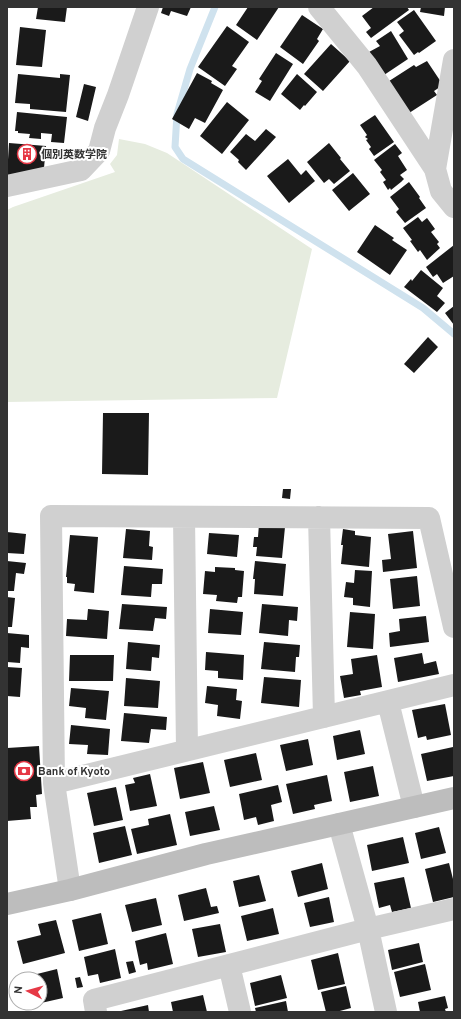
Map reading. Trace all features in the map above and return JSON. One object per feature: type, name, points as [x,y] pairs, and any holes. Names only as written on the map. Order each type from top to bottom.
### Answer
[{"type":"street","points":[[7,186],[81,170],[99,151],[105,128],[148,7]]},
{"type":"street","points":[[319,7],[367,66],[435,169],[441,191],[454,207]]},
{"type":"street","points":[[435,169],[454,60]]},
{"type":"street","points":[[70,890],[54,783],[51,516],[429,518],[454,627]]},
{"type":"street","points":[[184,517],[187,750]]},
{"type":"street","points":[[319,517],[324,717]]},
{"type":"street","points":[[54,783],[454,686]]},
{"type":"street","points":[[388,702],[414,807]]},
{"type":"street","points":[[7,904],[70,890],[206,854],[454,798]]},
{"type":"street","points":[[338,824],[368,929],[386,1012]]},
{"type":"street","points":[[96,1012],[94,1000],[368,929],[454,909]]},
{"type":"street","points":[[229,965],[240,1012]]},
{"type":"shaded area","points":[[119,139],[145,144],[167,153],[312,249],[277,398],[7,402],[7,210],[115,172],[110,164],[117,155]]},
{"type":"building","points":[[38,7],[67,7],[65,22],[36,19]]},
{"type":"building","points":[[163,7],[191,7],[187,16],[171,11],[169,16],[161,13]]},
{"type":"building","points":[[248,7],[279,7],[257,40],[236,25]]},
{"type":"building","points":[[374,7],[407,7],[409,10],[371,38],[366,32],[371,28],[362,16]]},
{"type":"building","points":[[421,7],[445,7],[444,16],[420,12]]},
{"type":"building","points":[[414,10],[436,41],[414,55],[399,35],[404,31],[397,22]]},
{"type":"building","points":[[302,15],[323,29],[317,39],[319,41],[303,64],[280,47]]},
{"type":"building","points":[[227,26],[249,42],[232,66],[237,69],[225,86],[198,67]]},
{"type":"building","points":[[20,27],[46,30],[42,67],[16,65]]},
{"type":"building","points":[[391,31],[408,59],[384,75],[369,52],[380,46],[376,41]]},
{"type":"building","points":[[331,44],[350,61],[323,91],[304,74]]},
{"type":"building","points":[[276,53],[293,64],[270,101],[255,92],[262,81],[259,79]]},
{"type":"building","points":[[427,61],[443,85],[434,91],[437,95],[406,115],[386,83],[414,65],[416,67]]},
{"type":"building","points":[[197,73],[212,81],[211,83],[223,90],[205,123],[195,118],[189,129],[172,119]]},
{"type":"building","points":[[18,74],[60,78],[60,74],[70,75],[66,112],[30,109],[30,104],[15,103]]},
{"type":"building","points":[[297,74],[317,92],[300,110],[281,94]]},
{"type":"building","points":[[84,84],[96,87],[88,121],[76,117]]},
{"type":"building","points":[[227,102],[249,120],[222,154],[200,136]]},
{"type":"building","points":[[17,112],[67,117],[64,143],[51,142],[52,134],[41,133],[41,139],[29,138],[30,134],[18,133],[18,131],[15,131]]},
{"type":"building","points":[[375,115],[394,142],[374,156],[369,149],[371,147],[366,140],[368,139],[365,137],[367,135],[360,125]]},
{"type":"building","points":[[266,129],[276,137],[246,170],[238,162],[239,160],[230,152],[246,134],[255,141]]},
{"type":"building","name":"個別英数学院","points":[[9,143],[46,146],[44,168],[7,176]]},
{"type":"building","points":[[329,143],[350,171],[334,184],[329,179],[324,183],[307,162]]},
{"type":"building","points":[[395,144],[402,153],[398,156],[407,170],[400,175],[404,179],[391,190],[390,188],[388,190],[383,182],[386,180],[380,172],[382,170],[374,160]]},
{"type":"building","points":[[288,159],[301,175],[306,170],[315,181],[289,203],[267,176]]},
{"type":"building","points":[[353,173],[370,194],[349,211],[332,190]]},
{"type":"building","points":[[409,182],[426,208],[405,223],[396,212],[399,209],[390,197]]},
{"type":"building","points":[[418,217],[422,222],[427,218],[435,229],[431,232],[439,242],[437,244],[440,248],[427,260],[420,250],[418,252],[410,241],[412,240],[403,228]]},
{"type":"building","points":[[375,225],[394,238],[392,240],[407,250],[390,275],[357,252]]},
{"type":"building","points":[[454,245],[454,276],[443,283],[437,274],[433,277],[426,267]]},
{"type":"building","points":[[421,270],[443,288],[437,296],[445,303],[437,312],[404,287],[411,279],[412,281]]},
{"type":"building","points":[[454,306],[454,325],[445,313]]},
{"type":"building","points":[[428,337],[438,347],[414,373],[404,364]]},
{"type":"building","points":[[103,413],[149,413],[148,475],[102,474]]},
{"type":"building","points":[[283,489],[291,489],[290,499],[282,498]]},
{"type":"building","points":[[259,524],[285,527],[282,558],[256,556],[257,547],[253,547],[254,537],[258,537]]},
{"type":"building","points":[[126,529],[150,531],[149,546],[153,547],[152,560],[123,558]]},
{"type":"building","points":[[343,529],[355,531],[355,535],[371,537],[369,567],[341,564]]},
{"type":"building","points":[[413,531],[417,568],[383,572],[382,560],[391,559],[388,534]]},
{"type":"building","points":[[7,532],[26,534],[24,554],[7,553]]},
{"type":"building","points":[[209,533],[239,535],[237,557],[207,554]]},
{"type":"building","points":[[70,535],[98,537],[94,593],[74,591],[75,584],[67,583],[66,577]]},
{"type":"building","points":[[7,561],[26,563],[24,574],[16,573],[14,591],[7,591]]},
{"type":"building","points":[[255,561],[286,564],[283,596],[254,594],[255,579],[253,579]]},
{"type":"building","points":[[124,566],[163,569],[162,584],[152,584],[151,597],[121,595]]},
{"type":"building","points":[[215,567],[235,568],[235,570],[244,571],[242,597],[238,597],[237,603],[216,601],[217,595],[203,594],[205,571],[215,572]]},
{"type":"building","points":[[355,570],[372,571],[370,607],[353,605],[353,598],[344,597],[346,582],[354,583]]},
{"type":"building","points":[[417,576],[420,606],[393,609],[390,579]]},
{"type":"building","points":[[7,597],[15,598],[12,627],[7,627]]},
{"type":"building","points":[[122,604],[167,607],[166,619],[155,618],[153,631],[119,629]]},
{"type":"building","points":[[262,604],[298,607],[297,621],[289,620],[288,636],[259,633]]},
{"type":"building","points":[[88,609],[109,611],[107,639],[66,636],[67,619],[87,620]]},
{"type":"building","points":[[210,609],[243,612],[241,635],[208,633]]},
{"type":"building","points":[[350,612],[375,614],[373,649],[347,647]]},
{"type":"building","points":[[426,616],[429,642],[390,647],[389,633],[400,631],[399,619]]},
{"type":"building","points":[[7,633],[29,635],[29,648],[21,647],[20,663],[7,662]]},
{"type":"building","points":[[128,642],[160,645],[159,658],[152,657],[151,671],[126,669]]},
{"type":"building","points":[[264,642],[300,645],[299,657],[296,657],[295,672],[261,669]]},
{"type":"building","points":[[206,652],[244,655],[243,680],[218,678],[218,671],[205,670]]},
{"type":"building","points":[[422,653],[424,664],[436,661],[439,674],[398,682],[394,658]]},
{"type":"building","points":[[70,655],[114,655],[113,681],[69,681]]},
{"type":"building","points":[[377,655],[382,687],[360,691],[361,695],[344,698],[340,676],[353,674],[351,659]]},
{"type":"building","points":[[7,667],[22,668],[20,697],[7,696]]},
{"type":"building","points":[[264,677],[301,680],[299,707],[261,703]]},
{"type":"building","points":[[126,678],[160,681],[158,708],[124,706]]},
{"type":"building","points":[[207,686],[237,689],[236,700],[242,701],[240,719],[217,716],[218,705],[205,703]]},
{"type":"building","points":[[71,688],[109,691],[106,720],[85,718],[86,708],[69,706]]},
{"type":"building","points":[[445,704],[451,735],[427,740],[426,736],[418,738],[412,710]]},
{"type":"building","points":[[124,713],[167,717],[166,730],[151,729],[149,743],[121,741]]},
{"type":"building","points":[[71,725],[110,729],[108,755],[87,754],[88,745],[69,744]]},
{"type":"building","points":[[360,730],[365,754],[337,760],[333,736]]},
{"type":"building","points":[[308,739],[313,765],[286,771],[280,745]]},
{"type":"building","name":"Bank of Kyoto","points":[[39,746],[42,794],[36,795],[37,807],[30,807],[31,819],[7,821],[7,748]]},
{"type":"building","points":[[453,747],[454,776],[427,781],[421,754]]},
{"type":"building","points":[[256,753],[262,780],[230,787],[224,760]]},
{"type":"building","points":[[203,762],[210,793],[180,799],[174,768]]},
{"type":"building","points":[[373,766],[379,796],[350,802],[344,772]]},
{"type":"building","points":[[150,774],[157,806],[130,811],[125,785],[135,783],[133,778]]},
{"type":"building","points":[[327,775],[332,801],[314,805],[315,809],[293,814],[286,784]]},
{"type":"building","points":[[278,785],[282,802],[271,805],[274,821],[258,825],[256,817],[244,820],[239,794]]},
{"type":"building","points":[[116,787],[123,820],[94,826],[87,793]]},
{"type":"building","points":[[214,806],[220,830],[190,836],[185,812]]},
{"type":"building","points":[[170,814],[177,845],[137,854],[131,829],[149,825],[148,819]]},
{"type":"building","points":[[125,826],[132,855],[99,863],[93,833]]},
{"type":"building","points":[[439,827],[446,853],[421,859],[415,833]]},
{"type":"building","points":[[403,837],[409,863],[372,871],[367,845]]},
{"type":"building","points":[[322,863],[328,889],[298,897],[291,871]]},
{"type":"building","points":[[449,863],[454,883],[454,897],[433,902],[425,869]]},
{"type":"building","points":[[259,875],[266,901],[239,907],[233,881]]},
{"type":"building","points":[[404,877],[411,908],[392,912],[390,905],[379,908],[374,883]]},
{"type":"building","points":[[206,888],[211,907],[217,906],[219,913],[184,921],[178,895]]},
{"type":"building","points":[[329,897],[334,922],[310,927],[304,903]]},
{"type":"building","points":[[156,898],[162,925],[132,932],[125,905]]},
{"type":"building","points":[[273,908],[279,934],[247,941],[241,916]]},
{"type":"building","points":[[101,913],[108,944],[79,951],[72,920]]},
{"type":"building","points":[[56,920],[65,953],[23,964],[17,941],[41,935],[38,924]]},
{"type":"building","points":[[220,924],[226,952],[198,957],[192,929]]},
{"type":"building","points":[[166,933],[173,964],[148,970],[147,963],[140,965],[135,941]]},
{"type":"building","points":[[419,943],[423,962],[392,970],[388,950]]},
{"type":"building","points":[[115,949],[121,978],[100,983],[98,974],[88,976],[84,957]]},
{"type":"building","points":[[338,953],[345,984],[318,990],[311,960]]},
{"type":"building","points":[[133,961],[136,972],[129,974],[126,962]]},
{"type":"building","points":[[425,964],[431,990],[400,997],[394,972]]},
{"type":"building","points":[[57,969],[63,998],[48,1001],[48,971]]},
{"type":"building","points":[[281,975],[287,998],[255,1006],[250,983]]},
{"type":"building","points":[[80,977],[83,987],[77,988],[75,978]]},
{"type":"building","points":[[346,986],[351,1008],[336,1012],[326,1012],[321,992]]},
{"type":"building","points":[[203,995],[207,1012],[173,1012],[171,1002]]},
{"type":"building","points":[[445,996],[448,1008],[445,1009],[446,1012],[420,1012],[418,1002]]},
{"type":"building","points":[[286,1001],[288,1012],[256,1012],[255,1008]]},
{"type":"building","points":[[148,1005],[149,1012],[121,1012],[121,1011]]},
{"type":"waterway","points":[[215,7],[190,69],[177,114],[175,147],[183,159],[423,308],[454,334]]},
{"type":"place","name":"個別英数学院","points":[[27,154]]},
{"type":"place","name":"Bank of Kyoto","points":[[24,771]]}]
